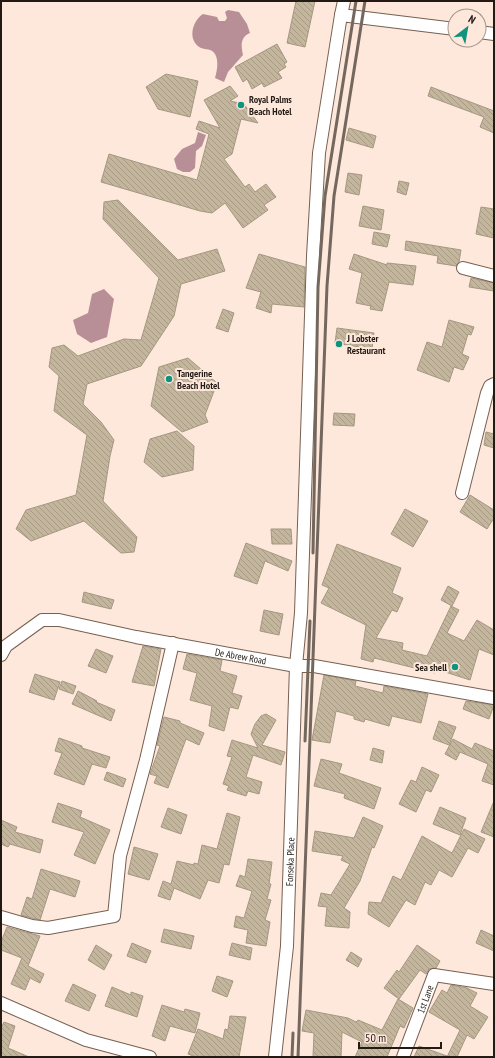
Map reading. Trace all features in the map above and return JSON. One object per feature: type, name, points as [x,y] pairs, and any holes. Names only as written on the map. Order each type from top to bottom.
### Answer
[{"type":"street","name":"Fonseka Place","points":[[275,1057],[287,946],[296,666],[300,613],[313,256],[319,153],[344,1]]},
{"type":"street","points":[[341,15],[447,28]]},
{"type":"street","points":[[463,268],[494,276]]},
{"type":"street","points":[[462,493],[487,393],[490,386],[494,384]]},
{"type":"street","name":"De Abrew Road","points":[[1,655],[6,646],[42,620],[59,620],[296,666],[314,666],[494,698]]},
{"type":"street","points":[[1,917],[32,926],[48,928],[114,916],[120,856],[146,760],[172,643]]},
{"type":"street","name":"1st Lane","points":[[403,1057],[434,975],[494,984]]},
{"type":"street","points":[[1,1003],[86,1040],[150,1057]]},
{"type":"shaded area","points":[[228,10],[239,12],[247,24],[250,33],[243,39],[243,55],[228,72],[224,82],[215,78],[217,63],[215,54],[212,51],[201,48],[196,44],[192,35],[196,21],[203,14],[217,17],[219,21],[225,21],[227,18],[225,12]]},
{"type":"shaded area","points":[[198,132],[206,135],[202,146],[196,151],[195,168],[190,172],[183,172],[177,169],[174,159],[182,149],[195,143]]},
{"type":"shaded area","points":[[104,289],[114,299],[107,337],[91,343],[77,334],[73,320],[88,313],[92,294]]},
{"type":"building","points":[[296,1],[315,1],[305,47],[287,43]]},
{"type":"building","points":[[277,44],[287,62],[284,64],[286,67],[278,72],[282,78],[264,87],[262,83],[252,89],[247,79],[243,82],[235,67]]},
{"type":"building","points":[[166,74],[198,81],[190,117],[158,109],[146,87]]},
{"type":"building","points":[[230,86],[238,96],[230,101],[244,104],[258,123],[241,119],[232,154],[224,159],[245,187],[249,184],[255,192],[266,184],[276,197],[264,205],[268,210],[243,228],[225,203],[212,213],[200,211],[101,182],[109,154],[197,180],[209,134],[196,129],[199,121],[220,128],[204,100]]},
{"type":"building","points":[[431,87],[494,111],[494,133],[480,127],[484,117],[428,96]]},
{"type":"building","points":[[349,128],[376,136],[373,148],[346,140]]},
{"type":"building","points":[[348,173],[362,175],[359,195],[345,192]]},
{"type":"building","points":[[399,181],[409,183],[406,195],[397,192]]},
{"type":"building","points":[[118,200],[178,260],[217,249],[225,271],[181,284],[174,316],[141,366],[87,384],[83,404],[101,422],[114,440],[103,501],[137,537],[134,552],[121,553],[84,521],[31,541],[16,529],[26,510],[76,495],[87,435],[54,411],[59,376],[49,367],[52,348],[64,345],[78,356],[124,339],[141,340],[159,278],[103,219],[104,202]]},
{"type":"building","points":[[363,206],[384,210],[381,230],[359,226]]},
{"type":"building","points":[[481,207],[494,209],[494,238],[476,234]]},
{"type":"building","points":[[374,232],[390,235],[387,247],[372,244]]},
{"type":"building","points":[[406,241],[461,250],[459,262],[456,266],[437,263],[438,256],[405,250]]},
{"type":"building","points":[[259,254],[305,267],[304,307],[272,304],[271,313],[256,308],[261,292],[246,288]]},
{"type":"building","points":[[354,254],[387,265],[387,263],[416,266],[413,285],[389,282],[382,311],[370,309],[371,306],[356,303],[362,273],[349,269]]},
{"type":"building","points":[[471,278],[494,283],[494,291],[469,287]]},
{"type":"building","points":[[223,309],[234,313],[228,332],[216,328]]},
{"type":"building","points":[[449,320],[474,327],[471,335],[468,334],[462,354],[469,357],[463,370],[454,367],[449,382],[417,370],[427,342],[442,347]]},
{"type":"building","points":[[337,328],[374,333],[372,349],[335,343]]},
{"type":"building","points":[[188,358],[217,383],[205,415],[208,422],[182,432],[151,406],[159,367]]},
{"type":"building","points":[[334,413],[355,414],[354,426],[333,425]]},
{"type":"building","points":[[177,431],[194,446],[193,470],[162,477],[144,462],[150,439]]},
{"type":"building","points":[[486,432],[494,434],[494,448],[484,445]]},
{"type":"building","points":[[470,495],[494,510],[494,518],[487,529],[460,512]]},
{"type":"building","points":[[405,509],[428,521],[413,547],[391,534]]},
{"type":"building","points":[[271,529],[291,529],[292,544],[272,544]]},
{"type":"building","points":[[246,543],[292,561],[288,571],[265,561],[257,584],[234,576]]},
{"type":"building","points":[[337,544],[401,568],[392,593],[403,598],[397,612],[392,610],[376,638],[403,643],[402,650],[427,656],[451,606],[459,610],[447,633],[464,641],[477,620],[494,630],[494,655],[479,649],[470,680],[436,669],[435,673],[374,658],[373,662],[361,659],[366,625],[321,603],[329,588],[322,585]]},
{"type":"building","points":[[448,586],[459,592],[452,606],[441,600]]},
{"type":"building","points":[[84,592],[114,600],[111,609],[82,602]]},
{"type":"building","points":[[264,610],[283,614],[279,635],[260,631]]},
{"type":"building","points":[[143,646],[161,649],[154,686],[132,682]]},
{"type":"building","points":[[96,649],[113,656],[106,673],[88,666]]},
{"type":"building","points":[[187,654],[222,660],[220,671],[237,676],[232,693],[242,696],[238,709],[230,707],[224,731],[209,726],[212,706],[190,700],[197,673],[183,669]]},
{"type":"building","points":[[35,674],[60,682],[54,700],[29,692]]},
{"type":"building","points":[[324,675],[356,681],[355,686],[383,693],[384,686],[428,694],[421,723],[392,716],[389,726],[365,719],[364,722],[354,719],[354,716],[336,711],[330,743],[312,740]]},
{"type":"building","points":[[62,681],[76,686],[73,694],[59,689]]},
{"type":"building","points":[[78,691],[97,701],[96,702],[115,710],[111,721],[72,704]]},
{"type":"building","points":[[466,701],[494,705],[489,719],[463,709]]},
{"type":"building","points":[[266,714],[276,720],[262,745],[285,752],[281,765],[253,755],[246,777],[262,782],[259,794],[248,791],[246,796],[227,790],[229,786],[223,784],[232,757],[227,756],[232,740],[258,748],[251,734],[255,724],[261,716]]},
{"type":"building","points":[[164,717],[180,721],[180,723],[204,733],[199,745],[186,739],[168,788],[154,783],[157,776],[150,774],[160,746],[157,745]]},
{"type":"building","points":[[439,721],[456,727],[449,745],[433,739]]},
{"type":"building","points":[[59,738],[82,746],[82,748],[110,757],[106,768],[92,764],[84,785],[54,774],[62,753],[55,751]]},
{"type":"building","points":[[453,739],[472,749],[475,743],[494,751],[494,785],[482,781],[488,764],[460,752],[456,760],[445,754]]},
{"type":"building","points":[[373,748],[384,751],[382,763],[370,760]]},
{"type":"building","points":[[321,759],[342,764],[339,773],[381,788],[374,809],[344,798],[345,794],[314,786]]},
{"type":"building","points":[[422,767],[439,775],[431,792],[426,790],[416,812],[399,804],[411,780],[416,782]]},
{"type":"building","points":[[107,772],[126,779],[123,787],[104,780]]},
{"type":"building","points":[[494,801],[494,837],[481,832]]},
{"type":"building","points":[[58,803],[82,811],[80,817],[110,830],[95,864],[74,855],[84,832],[52,822]]},
{"type":"building","points":[[440,807],[466,818],[460,835],[433,824]]},
{"type":"building","points":[[168,808],[187,815],[181,834],[161,827]]},
{"type":"building","points":[[227,813],[240,817],[229,865],[224,864],[219,883],[208,880],[200,899],[174,888],[170,900],[158,896],[163,881],[171,884],[177,861],[194,865],[194,863],[198,864],[202,845],[217,849]]},
{"type":"building","points":[[363,817],[383,826],[374,848],[372,847],[360,881],[344,908],[350,912],[349,928],[325,926],[327,907],[318,906],[321,893],[331,895],[350,864],[341,860],[343,856],[312,851],[315,831],[354,838]]},
{"type":"building","points":[[1,820],[17,827],[15,832],[43,840],[40,853],[10,844],[8,847],[1,844]]},
{"type":"building","points":[[464,829],[485,839],[478,853],[468,848],[452,877],[439,870],[431,885],[425,882],[415,905],[406,900],[389,927],[368,914],[369,902],[381,903],[393,876],[401,880],[422,836],[452,853]]},
{"type":"building","points":[[134,847],[158,854],[149,880],[128,874]]},
{"type":"building","points":[[248,859],[272,862],[269,884],[271,884],[267,899],[271,900],[265,920],[270,922],[266,946],[246,943],[248,930],[234,927],[236,916],[244,918],[252,891],[236,886],[240,875],[245,877]]},
{"type":"building","points":[[41,869],[80,881],[75,897],[50,889],[40,920],[21,915],[27,897],[32,899]]},
{"type":"building","points":[[7,927],[40,936],[28,966],[44,974],[40,983],[30,978],[25,990],[11,984],[22,958],[1,950],[1,942]]},
{"type":"building","points":[[164,929],[194,936],[191,949],[161,942]]},
{"type":"building","points":[[481,930],[494,936],[494,951],[476,943]]},
{"type":"building","points":[[132,943],[151,951],[146,963],[127,956]]},
{"type":"building","points":[[232,943],[252,948],[250,960],[229,955]]},
{"type":"building","points":[[96,945],[112,955],[104,970],[88,960]]},
{"type":"building","points":[[417,945],[440,961],[436,968],[429,969],[426,974],[420,970],[399,999],[384,988],[397,970],[399,972]]},
{"type":"building","points":[[351,952],[362,959],[358,967],[346,960]]},
{"type":"building","points":[[217,976],[233,981],[227,997],[212,991]]},
{"type":"building","points":[[73,984],[96,995],[89,1011],[65,1001]]},
{"type":"building","points":[[451,985],[467,988],[477,993],[470,1006],[488,1017],[474,1039],[467,1035],[457,1057],[447,1057],[460,1030],[429,1012],[442,990],[447,993]]},
{"type":"building","points":[[112,987],[131,995],[131,992],[143,996],[137,1017],[105,1006]]},
{"type":"building","points":[[398,999],[413,1008],[404,1028],[400,1026],[387,1057],[355,1057],[362,1042],[342,1032],[341,1057],[313,1057],[314,1033],[302,1031],[306,1010],[348,1018],[356,1022],[358,1020],[382,1030]]},
{"type":"building","points":[[162,1005],[184,1012],[185,1009],[200,1013],[195,1033],[170,1026],[165,1041],[152,1036]]},
{"type":"building","points":[[230,1016],[246,1017],[239,1057],[196,1057],[188,1054],[198,1029],[223,1039],[225,1029],[228,1030]]},
{"type":"building","points":[[4,1022],[15,1026],[8,1048],[29,1057],[1,1057],[1,1028]]},
{"type":"building","points":[[419,1046],[447,1056],[447,1057],[414,1057]]},
{"type":"railway","points":[[313,553],[318,287],[325,196],[356,1]]},
{"type":"railway","points":[[298,1057],[327,286],[334,196],[365,1]]},
{"type":"railway","points":[[305,741],[310,621]]},
{"type":"railway","points":[[292,1057],[293,1033]]},
{"type":"place","name":"Royal Palms Beach Hotel","points":[[241,105]]},
{"type":"place","name":"J Lobster Restaurant","points":[[339,344]]},
{"type":"place","name":"Tangerine Beach Hotel","points":[[169,379]]},
{"type":"place","name":"Sea shell","points":[[455,667]]}]
